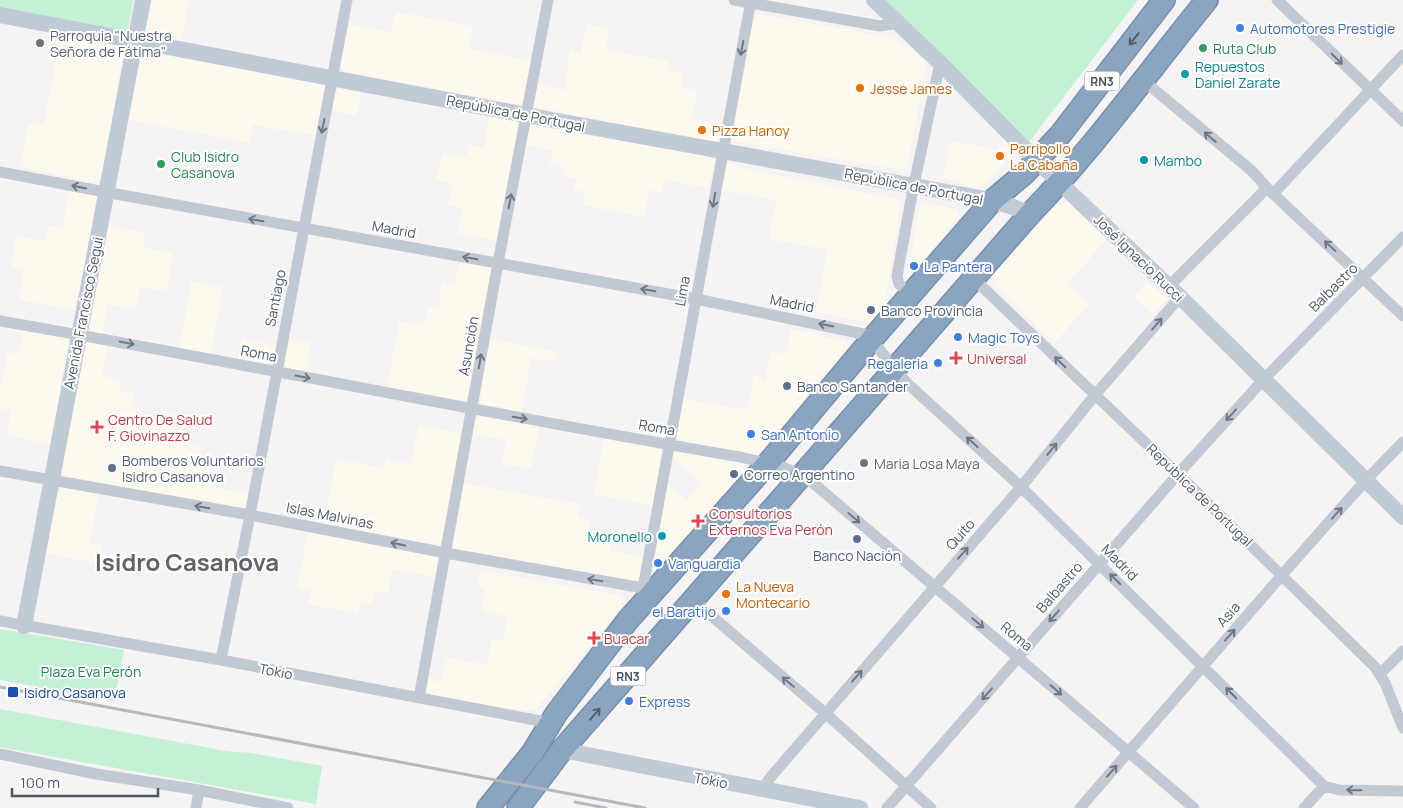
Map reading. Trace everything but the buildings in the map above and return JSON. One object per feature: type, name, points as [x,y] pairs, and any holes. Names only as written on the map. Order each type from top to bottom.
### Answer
[{"type":"highway","name":"RN3","points":[[488,808],[533,752],[551,723],[647,592],[769,462],[872,339],[992,202],[1025,173],[1060,135],[1164,0]]},
{"type":"highway","name":"RN3","points":[[518,808],[562,750],[1029,215],[1061,182],[1144,82],[1207,0]]},
{"type":"street","name":"Avenida Francisco Segui","points":[[24,626],[143,0]]},
{"type":"street","name":"Santiago","points":[[221,660],[347,0]]},
{"type":"street","name":"Asunción","points":[[418,698],[548,0]]},
{"type":"street","points":[[734,0],[880,26],[898,23]]},
{"type":"street","name":"José Ignacio Rucci","points":[[874,0],[940,63],[1037,161],[1175,292],[1403,517]]},
{"type":"street","points":[[1277,0],[1403,121]]},
{"type":"street","name":"Lima","points":[[647,592],[669,444],[751,2]]},
{"type":"street","name":"República de Portugal","points":[[0,15],[723,152],[915,186],[1010,206],[1029,215]]},
{"type":"street","name":"Quito","points":[[763,790],[769,779],[825,713],[1021,486],[1175,292],[1270,191],[1370,91],[1403,55]]},
{"type":"street","points":[[911,295],[900,284],[897,276],[912,194],[940,63]]},
{"type":"street","points":[[1144,82],[1252,171],[1270,191],[1403,316]]},
{"type":"street","name":"Madrid","points":[[0,172],[304,229],[696,299],[862,333],[872,339],[895,370],[1021,486],[1324,786]]},
{"type":"street","name":"Balbastro","points":[[887,808],[1178,474],[1264,379],[1403,237]]},
{"type":"street","name":"República de Portugal","points":[[974,280],[1178,474],[1371,663],[1380,674],[1403,728]]},
{"type":"street","name":"Roma","points":[[0,321],[769,462],[784,467],[812,482],[1194,808]]},
{"type":"street","name":"Asia","points":[[1080,808],[1282,575],[1366,480],[1403,442]]},
{"type":"street","name":"Islas Malvinas","points":[[0,471],[250,515],[647,592]]},
{"type":"street","points":[[694,601],[825,713],[931,808]]},
{"type":"street","name":"Tokio","points":[[0,621],[221,660],[551,723]]},
{"type":"street","points":[[1380,674],[1403,651]]},
{"type":"street","name":"Tokio","points":[[562,750],[860,808]]},
{"type":"street","points":[[0,754],[96,774],[199,790],[288,808]]},
{"type":"street","points":[[1304,808],[1324,786],[1339,790],[1403,791]]},
{"type":"street","points":[[196,808],[199,790]]},
{"type":"shaded area","points":[[151,0],[189,0],[181,42],[149,35],[146,28]]},
{"type":"shaded area","points":[[395,12],[473,26],[469,49],[532,61],[525,99],[518,105],[342,70],[340,66],[348,24],[391,32]]},
{"type":"shaded area","points":[[758,14],[893,38],[924,59],[926,65],[908,166],[901,170],[737,142],[733,136],[753,19]]},
{"type":"shaded area","points":[[586,24],[610,28],[606,50],[669,61],[667,70],[683,72],[681,87],[697,90],[692,120],[722,125],[720,138],[709,142],[536,107],[534,103],[537,85],[564,90],[570,51],[581,53]]},
{"type":"shaded area","points":[[61,34],[122,46],[124,49],[102,178],[93,182],[20,167],[29,122],[44,124]]},
{"type":"shaded area","points":[[145,50],[324,85],[326,88],[317,136],[253,125],[250,143],[127,120],[140,53]]},
{"type":"shaded area","points":[[341,87],[362,91],[357,116],[332,110],[336,92]]},
{"type":"shaded area","points":[[490,114],[516,120],[519,123],[498,241],[457,233],[462,208],[448,206],[452,184],[436,180],[442,153],[466,158],[469,145],[484,148]]},
{"type":"shaded area","points":[[533,124],[710,155],[714,159],[714,163],[709,188],[665,180],[662,192],[650,190],[644,217],[583,205],[585,192],[574,190],[576,179],[563,177],[564,167],[550,164],[552,151],[525,145],[529,128]]},
{"type":"shaded area","points":[[1007,137],[1017,149],[986,184],[977,188],[943,178],[950,141],[981,146],[996,151]]},
{"type":"shaded area","points":[[728,165],[896,199],[901,203],[884,308],[874,322],[870,323],[816,312],[827,250],[769,239],[776,200],[719,189],[723,168]]},
{"type":"shaded area","points":[[69,187],[96,194],[97,197],[76,310],[19,300],[24,269],[11,266],[16,236],[44,241],[48,226],[62,228]]},
{"type":"shaded area","points":[[1068,202],[1107,239],[1067,284],[1089,305],[1054,343],[996,285],[996,273],[1057,204]]},
{"type":"shaded area","points":[[924,204],[957,209],[959,215],[911,277],[907,275],[920,206]]},
{"type":"shaded area","points":[[108,226],[145,233],[143,248],[174,253],[166,292],[140,287],[136,310],[108,304],[102,334],[95,333],[89,326]]},
{"type":"shaded area","points":[[459,260],[487,265],[491,268],[492,274],[470,394],[460,400],[387,387],[399,321],[424,325],[427,307],[438,308],[442,283],[455,285]]},
{"type":"shaded area","points":[[191,281],[223,287],[211,354],[179,348]]},
{"type":"shaded area","points":[[1147,281],[1165,296],[1167,300],[1153,315],[1133,297]]},
{"type":"shaded area","points":[[24,329],[65,336],[69,340],[50,444],[6,435],[11,411],[0,408],[0,382],[2,382],[7,352],[19,354]]},
{"type":"shaded area","points":[[791,329],[847,342],[846,347],[760,454],[755,456],[674,439],[680,398],[747,410],[754,373],[765,382],[771,352],[786,354]]},
{"type":"shaded area","points":[[242,339],[277,346],[273,364],[268,365],[238,359]]},
{"type":"shaded area","points":[[289,339],[311,343],[306,372],[288,369],[285,366]]},
{"type":"shaded area","points":[[489,339],[556,351],[555,362],[531,358],[522,412],[480,403]]},
{"type":"shaded area","points":[[88,342],[108,344],[102,376],[121,380],[119,391],[134,394],[132,408],[142,410],[140,422],[190,432],[188,444],[201,446],[198,459],[211,462],[207,486],[250,494],[248,505],[245,508],[239,509],[67,477],[63,473],[62,467],[85,345]]},
{"type":"shaded area","points":[[483,415],[539,425],[531,469],[502,464],[506,440],[473,434],[475,419]]},
{"type":"shaded area","points":[[419,425],[464,434],[443,541],[433,545],[324,524],[336,459],[384,468],[386,459],[411,464]]},
{"type":"shaded area","points":[[604,437],[657,447],[661,450],[662,454],[653,506],[594,494]]},
{"type":"shaded area","points":[[673,450],[751,464],[752,467],[650,580],[665,482],[687,500],[701,482],[671,457]]},
{"type":"shaded area","points":[[462,483],[580,504],[578,517],[591,520],[589,531],[613,535],[610,550],[643,557],[640,578],[636,582],[458,551],[453,547],[451,541]]},
{"type":"shaded area","points":[[62,487],[100,491],[90,543],[102,545],[99,564],[46,553],[56,496]]},
{"type":"shaded area","points":[[308,531],[436,556],[439,560],[435,577],[392,569],[388,594],[375,592],[373,604],[361,602],[358,614],[308,604],[311,591],[297,588]]},
{"type":"shaded area","points":[[480,570],[622,596],[622,607],[535,710],[523,711],[434,696],[425,690],[425,679],[441,682],[445,657],[487,665],[492,639],[503,641],[507,616],[481,611],[486,588],[477,586]]},
{"type":"green space","points":[[0,0],[133,0],[128,31],[0,9]]},
{"type":"green space","points":[[884,0],[1138,0],[1029,142]]},
{"type":"green space","name":"Plaza Eva Perón","points":[[0,629],[124,650],[114,701],[0,680]]},
{"type":"green space","points":[[0,709],[226,751],[251,753],[322,766],[316,804],[0,747]]},
{"type":"railway","points":[[0,687],[645,808]]},
{"type":"railway","points":[[575,802],[606,808]]},
{"type":"place","name":"Automotores Prestigie","points":[[1240,28]]},
{"type":"place","name":"Parroquia \"Nuestra Señora de Fátima\"","points":[[40,43]]},
{"type":"place","name":"Ruta Club","points":[[1203,48]]},
{"type":"place","name":"Repuestos Daniel Zarate","points":[[1185,74]]},
{"type":"place","name":"Jesse James","points":[[860,88]]},
{"type":"place","name":"Pizza Hanoy","points":[[702,130]]},
{"type":"place","name":"Parripollo La Cabaña","points":[[1000,156]]},
{"type":"place","name":"Mambo","points":[[1144,160]]},
{"type":"place","name":"Club Isidro Casanova","points":[[161,164]]},
{"type":"place","name":"La Pantera","points":[[914,266]]},
{"type":"place","name":"Banco Provincia","points":[[871,310]]},
{"type":"place","name":"Magic Toys","points":[[958,337]]},
{"type":"place","name":"Universal","points":[[956,358]]},
{"type":"place","name":"Regaleria","points":[[938,363]]},
{"type":"place","name":"Banco Santander","points":[[787,386]]},
{"type":"place","name":"Centro De Salud F. Giovinazzo","points":[[97,427]]},
{"type":"place","name":"San Antonio","points":[[751,434]]},
{"type":"place","name":"Maria Losa Maya","points":[[864,463]]},
{"type":"place","name":"Bomberos Voluntarios Isidro Casanova","points":[[112,468]]},
{"type":"place","name":"Correo Argentino","points":[[734,474]]},
{"type":"place","name":"Consultorios Externos Eva Perón","points":[[698,521]]},
{"type":"place","name":"Moronello","points":[[662,536]]},
{"type":"place","name":"Banco Nación","points":[[857,539]]},
{"type":"place","name":"Vanguardia","points":[[658,563]]},
{"type":"place","name":"La Nueva Montecario","points":[[726,594]]},
{"type":"place","name":"el Baratijo","points":[[726,611]]},
{"type":"place","name":"Buacar","points":[[594,638]]},
{"type":"place","name":"Isidro Casanova","points":[[13,692]]},
{"type":"place","name":"Express","points":[[629,701]]},
{"type":"district","name":"Isidro Casanova","points":[[187,561]]}]
